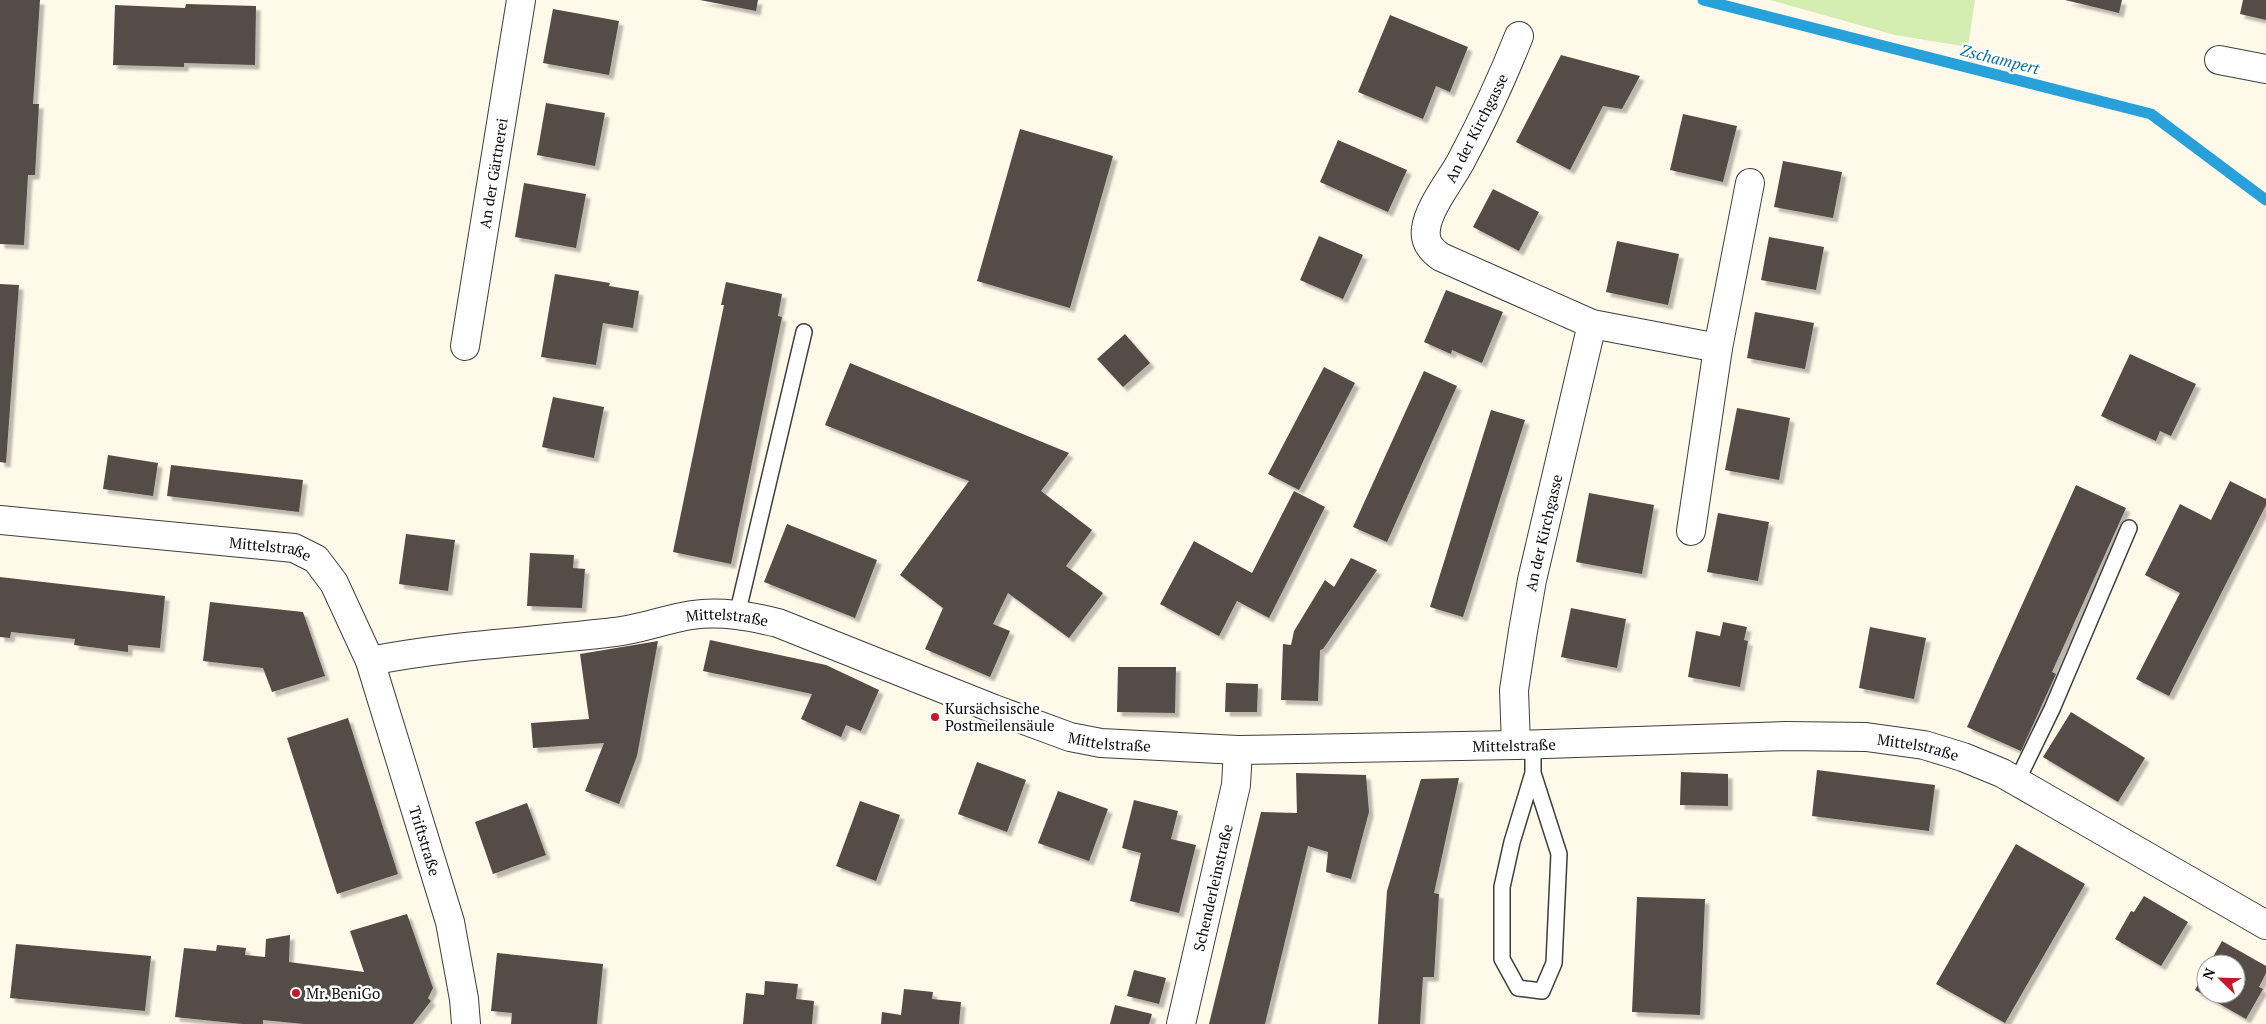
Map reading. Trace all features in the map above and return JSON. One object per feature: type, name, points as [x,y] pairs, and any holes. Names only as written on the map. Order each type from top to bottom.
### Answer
[{"type":"street","name":"An der Gärtnerei","points":[[465,346],[521,0]]},
{"type":"street","name":"An der Kirchgasse","points":[[1519,36],[1496,92],[1461,162],[1429,217],[1426,238],[1431,249],[1441,257],[1592,324],[1718,348]]},
{"type":"street","points":[[2220,60],[2266,69]]},
{"type":"street","points":[[1691,531],[1718,348],[1750,183]]},
{"type":"street","name":"An der Kirchgasse","points":[[1525,745],[1514,690],[1523,631],[1532,580],[1592,324]]},
{"type":"street","name":"Mittelstraße","points":[[0,520],[294,548],[316,558],[334,583],[370,661],[418,652],[617,632],[692,615],[724,613],[778,623],[994,709],[1070,737],[1101,743],[1238,750],[1525,745],[1785,736],[1866,737],[1924,746],[1963,757],[2017,781],[2266,925]]},
{"type":"street","name":"Triftstraße","points":[[370,661],[450,922],[464,999],[466,1024]]},
{"type":"street","name":"Schenderleinstraße","points":[[1181,1024],[1236,785],[1238,750]]},
{"type":"lane","points":[[737,615],[804,332]]},
{"type":"lane","points":[[2017,781],[2052,709],[2096,601],[2129,528]]},
{"type":"lane","points":[[1525,745],[1558,854],[1554,963],[1542,991],[1518,988],[1502,959],[1502,887],[1512,842],[1533,773]]},
{"type":"green space","points":[[1770,0],[1975,0],[1968,47],[1895,35]]},
{"type":"building","points":[[0,0],[40,0],[33,104],[39,104],[35,175],[28,175],[24,245],[0,244]]},
{"type":"building","points":[[700,0],[758,0],[756,11]]},
{"type":"building","points":[[2065,0],[2122,0],[2119,13]]},
{"type":"building","points":[[2243,0],[2266,0],[2266,20],[2240,14]]},
{"type":"building","points":[[186,4],[256,6],[255,65],[184,63],[184,67],[113,65],[115,5],[185,8]]},
{"type":"building","points":[[553,9],[619,21],[609,75],[543,63]]},
{"type":"building","points":[[1390,15],[1468,47],[1450,92],[1436,86],[1423,119],[1358,92]]},
{"type":"building","points":[[1561,55],[1640,76],[1622,109],[1603,106],[1570,170],[1516,142]]},
{"type":"building","points":[[546,103],[605,113],[595,166],[537,155]]},
{"type":"building","points":[[1683,114],[1737,126],[1723,182],[1670,170]]},
{"type":"building","points":[[1020,129],[1113,156],[1070,308],[977,281]]},
{"type":"building","points":[[1338,140],[1407,170],[1388,212],[1320,182]]},
{"type":"building","points":[[1783,161],[1842,172],[1833,218],[1774,207]]},
{"type":"building","points":[[524,183],[586,194],[576,248],[515,237]]},
{"type":"building","points":[[1493,189],[1539,212],[1519,251],[1473,227]]},
{"type":"building","points":[[1319,236],[1363,255],[1343,299],[1300,280]]},
{"type":"building","points":[[1769,237],[1824,247],[1816,290],[1761,280]]},
{"type":"building","points":[[1617,241],[1679,254],[1668,305],[1606,292]]},
{"type":"building","points":[[555,274],[610,283],[609,286],[639,291],[633,328],[603,323],[596,365],[541,357]]},
{"type":"building","points":[[726,282],[782,294],[778,316],[782,317],[731,564],[673,552],[724,305],[721,305]]},
{"type":"building","points":[[0,284],[19,285],[6,463],[0,462]]},
{"type":"building","points":[[1446,290],[1503,312],[1482,363],[1452,350],[1451,354],[1424,342]]},
{"type":"building","points":[[1755,312],[1814,323],[1805,369],[1747,358]]},
{"type":"building","points":[[1125,334],[1150,363],[1123,387],[1097,359]]},
{"type":"building","points":[[2130,354],[2196,384],[2171,436],[2160,431],[2156,441],[2101,416]]},
{"type":"building","points":[[850,363],[1069,453],[1041,491],[1092,530],[1066,566],[1103,593],[1069,638],[1008,593],[993,624],[1010,631],[990,677],[925,649],[943,608],[900,575],[969,481],[825,425]]},
{"type":"building","points":[[1324,367],[1355,383],[1299,490],[1268,474]]},
{"type":"building","points":[[1424,371],[1457,386],[1387,542],[1353,527]]},
{"type":"building","points":[[553,397],[604,407],[594,458],[542,447]]},
{"type":"building","points":[[1737,408],[1790,418],[1779,480],[1725,470]]},
{"type":"building","points":[[1491,410],[1525,420],[1463,617],[1430,607]]},
{"type":"building","points":[[108,455],[158,463],[153,496],[103,489]]},
{"type":"building","points":[[171,465],[303,480],[299,512],[167,496]]},
{"type":"building","points":[[2230,481],[2266,499],[2266,505],[2169,696],[2136,679],[2180,593],[2145,575],[2180,504],[2211,520]]},
{"type":"building","points":[[2076,485],[2126,508],[2052,672],[2056,674],[2021,751],[1967,727]]},
{"type":"building","points":[[1294,491],[1325,507],[1269,618],[1237,601],[1219,636],[1160,604],[1194,541],[1252,573]]},
{"type":"building","points":[[1589,493],[1654,505],[1642,574],[1576,562]]},
{"type":"building","points":[[1718,513],[1769,522],[1758,581],[1707,572]]},
{"type":"building","points":[[787,524],[877,560],[855,618],[764,582]]},
{"type":"building","points":[[406,534],[455,540],[448,591],[399,584]]},
{"type":"building","points":[[530,553],[574,555],[573,568],[585,569],[582,608],[527,606]]},
{"type":"building","points":[[1351,558],[1377,570],[1323,649],[1320,650],[1318,701],[1281,700],[1283,644],[1291,645],[1294,631],[1325,580],[1334,587]]},
{"type":"building","points":[[0,577],[165,596],[160,648],[128,645],[128,652],[74,645],[75,639],[11,632],[10,638],[0,637]]},
{"type":"building","points":[[210,602],[303,612],[325,676],[272,692],[263,668],[203,661]]},
{"type":"building","points":[[1571,608],[1626,619],[1617,668],[1561,657]]},
{"type":"building","points":[[1723,622],[1747,627],[1744,640],[1748,641],[1740,687],[1688,677],[1696,631],[1720,636]]},
{"type":"building","points":[[1870,627],[1926,638],[1914,699],[1859,688]]},
{"type":"building","points":[[710,640],[826,665],[879,690],[861,731],[846,725],[841,737],[801,719],[812,694],[703,671]]},
{"type":"building","points":[[658,641],[637,756],[619,804],[585,791],[604,743],[533,748],[531,723],[589,719],[580,654]]},
{"type":"building","points":[[1118,667],[1176,667],[1175,713],[1117,712]]},
{"type":"building","points":[[1226,683],[1258,684],[1257,712],[1225,712]]},
{"type":"building","points":[[2071,712],[2145,758],[2118,802],[2043,757]]},
{"type":"building","points":[[348,718],[398,874],[337,894],[287,738]]},
{"type":"building","points":[[977,762],[1026,780],[1007,832],[958,814]]},
{"type":"building","points":[[1817,770],[1935,785],[1929,831],[1812,816]]},
{"type":"building","points":[[1681,772],[1728,774],[1728,806],[1680,805]]},
{"type":"building","points":[[1296,773],[1366,775],[1369,812],[1351,879],[1326,872],[1328,852],[1308,846],[1265,1024],[1209,1024],[1261,812],[1297,813]]},
{"type":"building","points":[[1459,778],[1434,893],[1439,894],[1434,977],[1423,977],[1420,1024],[1378,1024],[1387,891],[1421,779]]},
{"type":"building","points":[[1058,791],[1108,809],[1089,861],[1038,843]]},
{"type":"building","points":[[1134,800],[1178,811],[1171,839],[1196,845],[1179,913],[1130,901],[1141,853],[1122,848]]},
{"type":"building","points":[[860,801],[900,815],[876,881],[836,866]]},
{"type":"building","points":[[527,803],[546,855],[493,874],[475,822]]},
{"type":"building","points":[[2016,844],[2085,884],[2005,1023],[1936,984]]},
{"type":"building","points":[[2144,896],[2188,922],[2161,966],[2115,939],[2131,911],[2134,912]]},
{"type":"building","points":[[1637,897],[1705,899],[1700,1015],[1632,1012]]},
{"type":"building","points":[[407,914],[433,988],[428,998],[431,1001],[413,1024],[304,1024],[263,1020],[263,1024],[242,1024],[175,1017],[184,948],[216,951],[217,945],[246,948],[245,955],[265,957],[266,939],[290,935],[289,962],[364,972],[350,931]]},
{"type":"building","points":[[2222,941],[2245,954],[2215,954]]},
{"type":"building","points":[[16,944],[151,956],[145,1011],[10,998]]},
{"type":"building","points":[[497,953],[603,964],[597,1024],[511,1024],[512,1013],[491,1011]]},
{"type":"building","points":[[2246,955],[2266,966],[2266,973],[2259,987],[2263,989],[2246,1019],[2220,1004],[2246,1004]]},
{"type":"building","points":[[1134,970],[1166,978],[1159,1004],[1127,996]]},
{"type":"building","points":[[765,981],[798,984],[796,999],[814,1001],[812,1024],[743,1024],[746,993],[764,995]]},
{"type":"building","points":[[904,989],[933,992],[932,999],[961,1002],[959,1024],[881,1024],[882,1012],[901,1015]]},
{"type":"building","points":[[1115,1005],[1152,1014],[1149,1024],[1110,1024]]},
{"type":"waterway","name":"Zschampert","points":[[1703,0],[2151,114],[2266,200]]},
{"type":"place","name":"Kursächsische Postmeilensäule","points":[[935,717]]},
{"type":"place","name":"Mr. BeniGo","points":[[296,993]]}]
